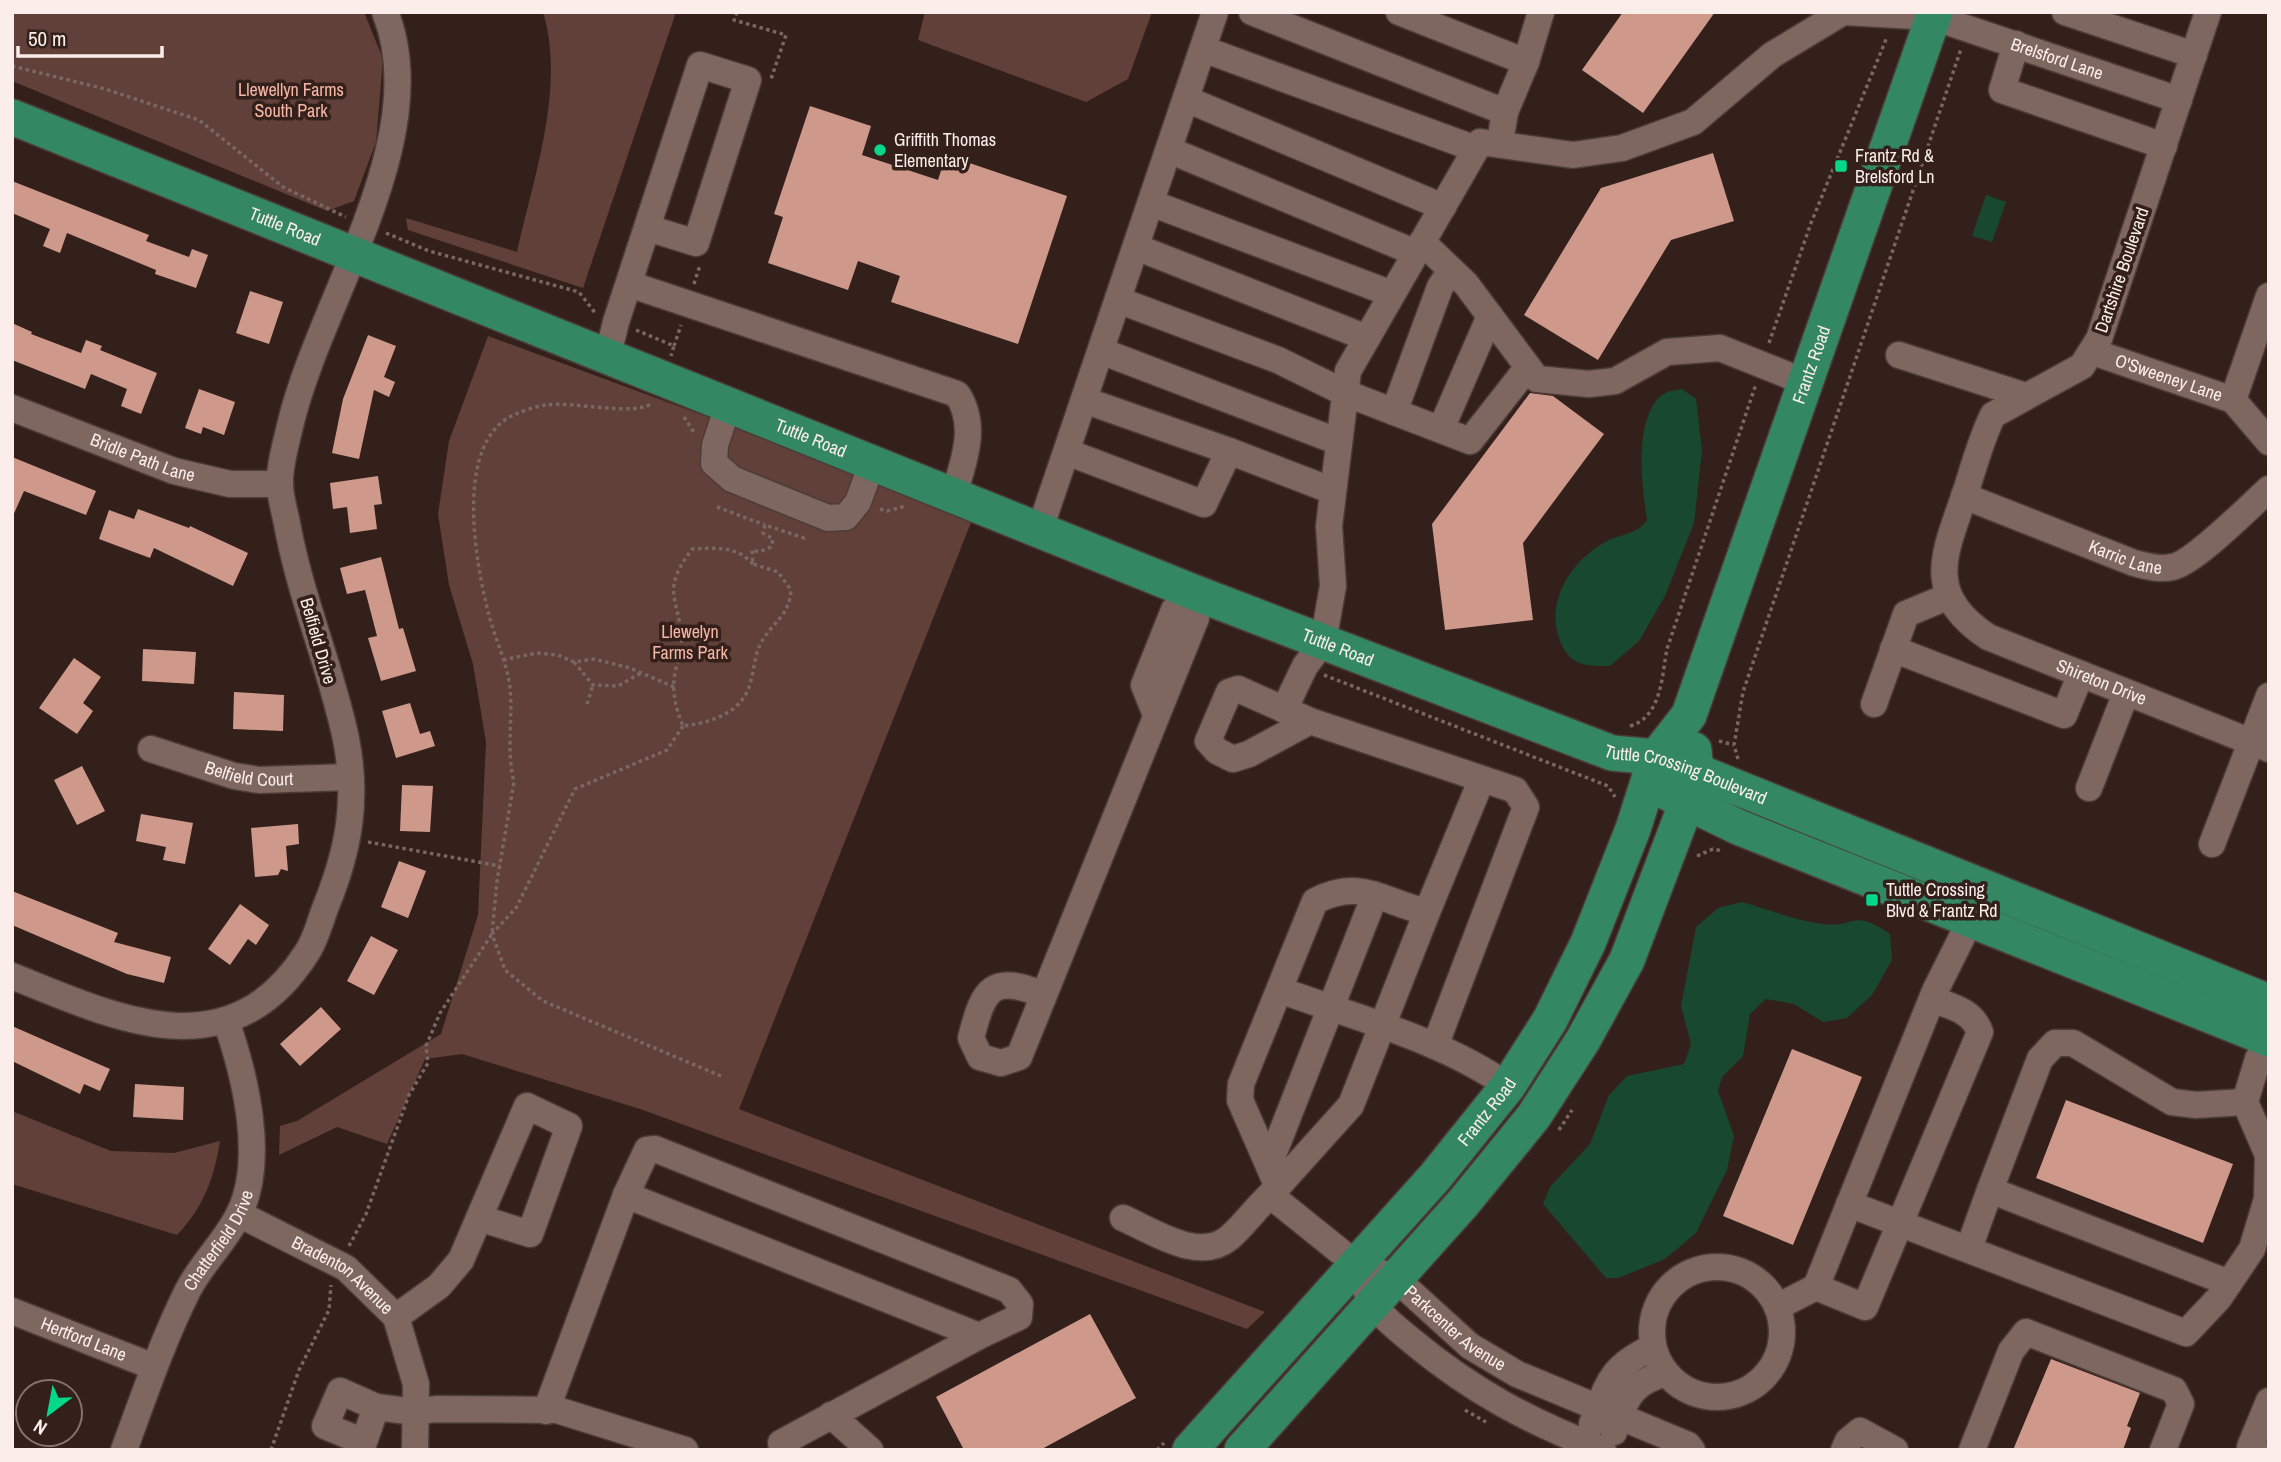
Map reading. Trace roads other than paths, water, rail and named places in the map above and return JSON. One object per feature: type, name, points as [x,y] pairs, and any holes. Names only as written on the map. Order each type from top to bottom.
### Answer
[{"type":"main road","name":"Frantz Road","points":[[1178,1445],[1357,1265],[1435,1177],[1508,1086],[1550,1020],[1588,943],[1633,829],[1669,780],[1689,715],[1934,15]]},
{"type":"main road","name":"Tuttle Road","points":[[12,117],[608,354],[1193,592],[1314,654],[1612,752]]},
{"type":"main road","name":"Tuttle Crossing Boulevard","points":[[1612,752],[1669,780],[2269,1002]]},
{"type":"main road","name":"Tuttle Crossing Boulevard","points":[[1669,780],[1738,827],[2269,1039]]},
{"type":"main road","points":[[1242,1450],[1394,1277],[1464,1202],[1534,1116],[1591,1025],[1669,780]]},
{"type":"street","name":"Belfield Drive","points":[[12,976],[101,1012],[148,1025],[193,1026],[226,1021],[253,1010],[291,974],[308,952],[343,863],[349,839],[350,777],[346,739],[294,559],[280,484],[299,389],[388,155],[396,122],[398,55],[385,12]]},
{"type":"street","points":[[1040,529],[1215,12]]},
{"type":"street","points":[[1252,12],[1505,112]]},
{"type":"street","points":[[1399,12],[1526,62]]},
{"type":"street","points":[[1284,710],[1314,654],[1333,586],[1329,526],[1348,371],[1443,206],[1488,147],[1526,62],[1541,12]]},
{"type":"street","points":[[1203,49],[1488,147],[1573,155],[1622,148],[1693,122],[1772,55],[1844,12]]},
{"type":"street","name":"Brelsford Lane","points":[[1844,12],[1934,15],[2179,100]]},
{"type":"street","points":[[2065,12],[2194,55]]},
{"type":"street","name":"Dartshire Boulevard","points":[[1949,596],[1944,577],[1945,550],[1993,415],[2082,366],[2092,352],[2208,12]]},
{"type":"street","points":[[2016,44],[2002,90],[2164,146]]},
{"type":"street","points":[[608,354],[629,284],[700,65],[748,80],[696,243],[648,228]]},
{"type":"street","points":[[1186,99],[1443,206]]},
{"type":"street","points":[[1169,150],[1419,247],[1451,270],[1490,316],[1537,379],[1589,384],[1615,381],[1667,352],[1720,348],[1805,382]]},
{"type":"street","points":[[1151,203],[1392,294]]},
{"type":"street","points":[[1136,247],[1367,338]]},
{"type":"street","points":[[1394,412],[1440,287],[1451,270]]},
{"type":"street","points":[[629,284],[957,394],[965,406],[969,441],[954,494]]},
{"type":"street","points":[[2233,400],[2261,343],[2269,296]]},
{"type":"street","points":[[1118,300],[1278,360],[1345,393],[1470,441],[1528,367]]},
{"type":"street","points":[[1441,429],[1490,316]]},
{"type":"street","points":[[1101,351],[1339,442]]},
{"type":"street","name":"O'Sweeney Lane","points":[[2092,352],[2233,400],[2269,442]]},
{"type":"street","points":[[1899,355],[2026,396]]},
{"type":"street","points":[[1084,400],[1333,491]]},
{"type":"street","points":[[729,403],[715,445],[714,463],[732,479],[828,518],[846,517],[858,502],[873,461]]},
{"type":"street","name":"Bridle Path Lane","points":[[12,408],[174,471],[230,484],[280,484]]},
{"type":"street","points":[[1067,452],[1204,504],[1230,452]]},
{"type":"street","name":"Karric Lane","points":[[1964,496],[2151,568],[2174,567],[2193,555],[2269,489]]},
{"type":"street","points":[[1044,995],[1196,618],[1193,592]]},
{"type":"street","points":[[1874,704],[1906,614],[1949,596]]},
{"type":"street","name":"Shireton Drive","points":[[1949,596],[1965,622],[1988,637],[2260,746]]},
{"type":"street","points":[[1893,649],[2064,715],[2081,674]]},
{"type":"street","points":[[1310,721],[1249,754],[1233,759],[1217,751],[1208,741],[1228,692],[1238,689],[1310,721],[1481,781],[1515,790],[1523,799],[1526,811],[1496,879],[1435,1046]]},
{"type":"street","points":[[2090,788],[2126,693]]},
{"type":"street","points":[[2212,845],[2260,746],[2269,696]]},
{"type":"street","name":"Belfield Court","points":[[151,749],[234,776],[259,780],[350,777]]},
{"type":"street","points":[[1123,1218],[1184,1245],[1204,1249],[1228,1238],[1272,1182],[1351,1105],[1481,781]]},
{"type":"street","points":[[1357,1265],[1272,1182],[1240,1100],[1241,1084],[1315,901],[1344,889],[1376,895],[1398,906],[1427,912]]},
{"type":"street","points":[[1272,1182],[1332,1009],[1376,895]]},
{"type":"street","points":[[1777,1307],[1816,1287],[1932,999],[1970,921]]},
{"type":"street","points":[[1280,989],[1435,1046],[1490,1073],[1508,1086]]},
{"type":"street","points":[[1816,1287],[1865,1307],[1980,1032],[1976,1022],[1966,1012],[1932,999]]},
{"type":"street","name":"Chatterfield Drive","points":[[124,1450],[154,1367],[193,1280],[239,1214],[253,1164],[242,1066],[226,1021]]},
{"type":"street","points":[[1849,1204],[2186,1333],[2228,1283],[2252,1249],[2267,1199],[2268,1155],[2245,1102],[2258,1059],[2269,1039]]},
{"type":"street","points":[[1969,1248],[2040,1059],[2055,1043],[2073,1043],[2172,1102],[2196,1105],[2245,1102]]},
{"type":"street","points":[[396,1317],[439,1286],[461,1260],[479,1218],[527,1106],[569,1126],[530,1234],[479,1218]]},
{"type":"street","points":[[546,1411],[626,1195],[647,1150],[655,1149],[1009,1290],[1020,1304],[1019,1317],[831,1415],[777,1447]]},
{"type":"street","points":[[1990,1189],[2228,1283]]},
{"type":"street","points":[[626,1195],[979,1336]]},
{"type":"street","name":"Bradenton Avenue","points":[[239,1214],[339,1264],[396,1317],[416,1384],[415,1450]]},
{"type":"street","name":"Parkcenter Avenue","points":[[1357,1265],[1394,1277],[1470,1346],[1517,1374],[1688,1445],[1692,1450]]},
{"type":"street","name":"Parkcenter Avenue","points":[[1357,1265],[1372,1304],[1453,1375],[1529,1420],[1593,1448]]},
{"type":"street","points":[[1719,1267],[1743,1272],[1763,1287],[1777,1307],[1782,1332],[1777,1356],[1764,1377],[1744,1391],[1720,1397],[1696,1394],[1665,1373],[1653,1347],[1652,1326],[1658,1302],[1674,1283],[1695,1270],[1719,1267]]},
{"type":"street","name":"Hertford Lane","points":[[12,1311],[154,1367]]},
{"type":"street","points":[[1972,1450],[2011,1351],[2026,1332],[2174,1390],[2181,1404],[2163,1450]]},
{"type":"street","points":[[1609,1413],[1604,1388],[1632,1358],[1653,1347]]},
{"type":"street","points":[[1593,1448],[1609,1413],[1640,1381],[1665,1373]]},
{"type":"street","points":[[2256,1450],[2250,1447],[2269,1402]]},
{"type":"street","points":[[376,1407],[415,1412],[436,1409],[557,1410],[685,1450]]},
{"type":"street","points":[[831,1415],[870,1450]]},
{"type":"street","points":[[1844,1450],[1848,1441],[1860,1431],[1895,1450]]},
{"type":"place","name":"Griffith Thomas Elementary","points":[[880,150]]},
{"type":"place","name":"Frantz Rd & Brelsford Ln","points":[[1841,166]]},
{"type":"place","name":"Tuttle Crossing Blvd & Frantz Rd","points":[[1872,900]]},
{"type":"park label","name":"Llewellyn Farms South Park","points":[[291,100]]},
{"type":"park label","name":"Llewelyn Farms Park","points":[[690,642]]}]
